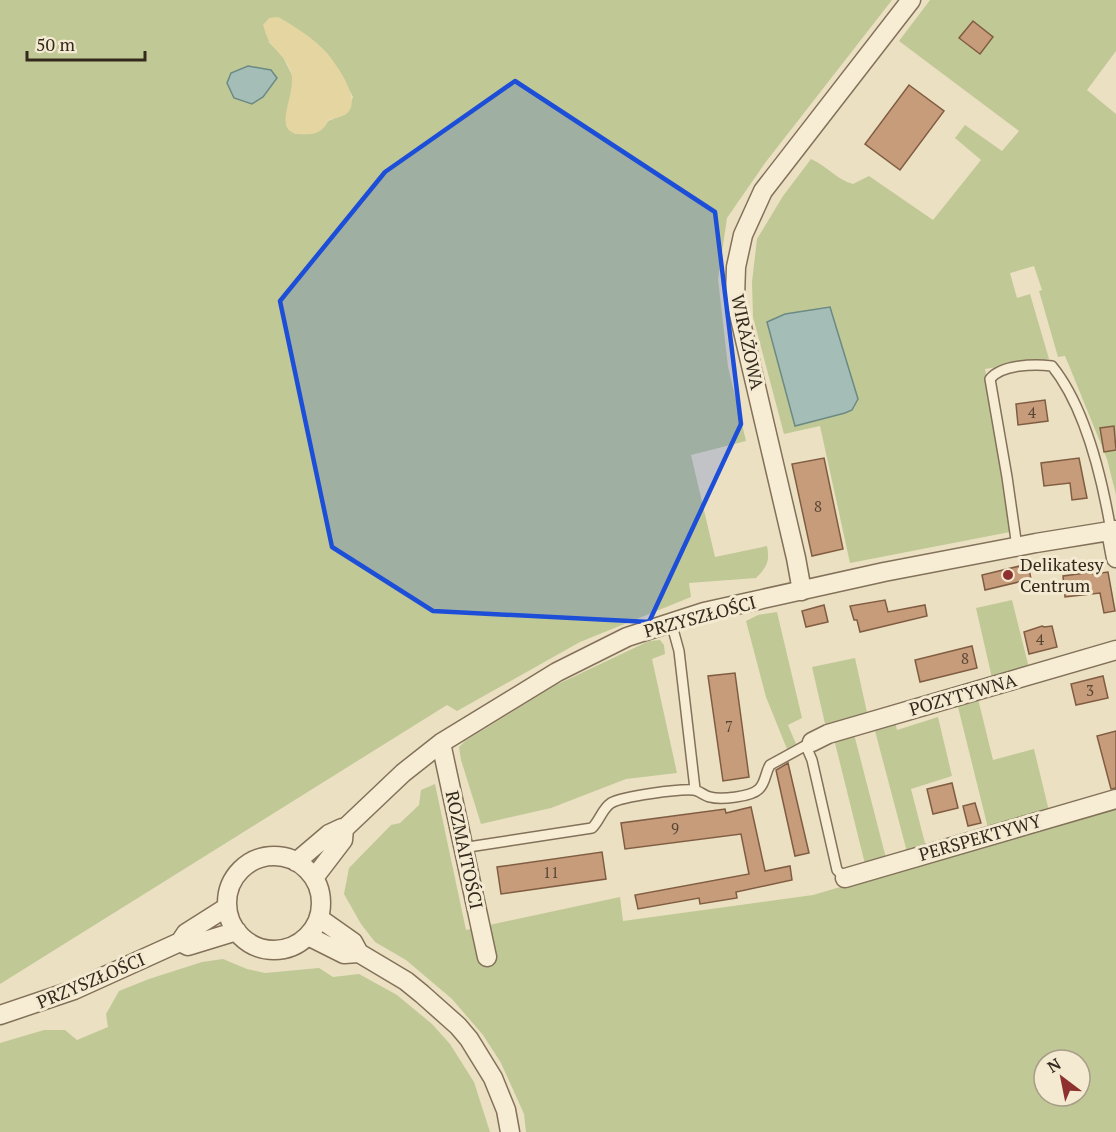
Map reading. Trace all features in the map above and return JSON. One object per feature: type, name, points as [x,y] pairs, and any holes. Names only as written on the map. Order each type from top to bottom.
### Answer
[{"type":"street","name":"WIRAŻOWA","points":[[802,591],[735,297],[735,267],[743,235],[764,191],[911,0]]},
{"type":"street","name":"PRZYSZŁOŚCI","points":[[296,862],[329,834],[344,829],[403,773],[441,742],[557,672],[600,649],[704,612],[884,572],[1017,546],[1113,531]]},
{"type":"street","points":[[1113,531],[1116,558]]},
{"type":"street","name":"POZYTYWNA","points":[[809,744],[828,734],[1116,650]]},
{"type":"street","name":"ROZMAITOŚCI","points":[[441,742],[487,957]]},
{"type":"street","name":"PERSPEKTYWY","points":[[845,878],[1116,799]]},
{"type":"street","name":"PRZYSZŁOŚCI","points":[[314,878],[343,840],[344,829]]},
{"type":"street","points":[[264,857],[283,857],[296,862],[314,878],[321,897],[319,918],[308,936],[290,947],[268,950],[247,942],[232,925],[227,907],[228,892],[232,882],[248,865],[264,857]]},
{"type":"street","name":"PRZYSZŁOŚCI","points":[[0,1015],[74,990],[180,942],[186,933],[227,907]]},
{"type":"street","points":[[319,918],[355,943],[359,953]]},
{"type":"street","name":"PRZYSZŁOŚCI","points":[[180,942],[188,946],[237,931]]},
{"type":"street","points":[[308,936],[344,954],[359,953],[406,981],[442,1010],[469,1039],[493,1078],[506,1110],[510,1132]]},
{"type":"lane","points":[[1017,546],[990,379],[994,374],[1003,370],[1041,364],[1053,366],[1064,380],[1079,414],[1103,482],[1113,531]]},
{"type":"lane","points":[[671,622],[679,651],[695,789]]},
{"type":"lane","points":[[462,848],[585,830],[596,824],[606,807],[627,797],[695,789],[710,797],[721,798],[755,793],[762,785],[770,765],[809,744],[837,870],[845,878]]},
{"type":"highlighted area","points":[[515,81],[715,212],[741,424],[649,622],[433,611],[332,547],[280,301],[385,172]]},
{"type":"green space","points":[[0,0],[892,0],[765,163],[727,218],[718,279],[728,367],[746,441],[691,455],[715,557],[767,546],[768,560],[760,574],[756,578],[689,583],[691,597],[580,642],[457,711],[447,705],[0,984]],"holes":[[[268,41],[326,53],[338,69],[353,97],[346,114],[328,121],[318,131],[310,134],[295,134],[286,115],[292,93],[292,75],[283,57]]]},
{"type":"green space","points":[[930,0],[1116,0],[1116,51],[1087,90],[1116,114],[1116,495],[1107,459],[1065,356],[1058,357],[1034,266],[1010,273],[1017,298],[1030,294],[1049,359],[985,369],[1010,532],[850,563],[820,426],[784,434],[753,317],[752,282],[757,239],[783,196],[811,159],[853,184],[869,176],[933,220],[981,160],[955,138],[965,125],[1002,151],[1019,131],[899,41]]},
{"type":"green space","points":[[1012,600],[1029,668],[992,678],[976,608]]},
{"type":"green space","points":[[777,612],[802,718],[788,725],[796,744],[787,749],[766,697],[746,621],[758,615]]},
{"type":"green space","points":[[660,640],[664,645],[665,654],[652,659],[677,773],[626,779],[551,808],[481,824],[459,747],[465,741],[556,685],[649,641]]},
{"type":"green space","points":[[855,658],[868,717],[826,728],[812,667]]},
{"type":"green space","points":[[978,699],[993,760],[1034,749],[1049,811],[988,828],[957,703]]},
{"type":"green space","points":[[938,717],[952,776],[911,789],[926,847],[907,852],[874,727],[895,721],[897,730]]},
{"type":"green space","points":[[854,734],[886,858],[865,864],[834,739]]},
{"type":"green space","points":[[435,784],[466,930],[620,897],[623,921],[813,895],[1116,806],[1116,1132],[526,1132],[524,1114],[501,1063],[483,1035],[452,999],[406,960],[375,942],[361,924],[344,894],[349,868],[391,825],[400,823],[419,805],[421,790]]},
{"type":"green space","points":[[223,959],[247,969],[265,973],[319,968],[333,977],[359,974],[397,995],[432,1024],[450,1044],[474,1082],[490,1132],[0,1132],[0,1043],[44,1030],[65,1030],[77,1040],[108,1027],[106,1014],[119,991],[202,962]]},
{"type":"sand","points":[[278,17],[304,33],[327,53],[347,83],[352,101],[351,108],[346,114],[328,120],[322,130],[317,133],[297,134],[289,130],[286,123],[292,82],[291,72],[269,40],[263,25],[269,18]]},
{"type":"water","points":[[248,66],[271,70],[277,78],[263,97],[252,104],[234,98],[227,83],[231,73]]},
{"type":"water","points":[[830,307],[858,399],[852,410],[845,413],[795,426],[767,322],[785,314]]},
{"type":"building","points":[[973,21],[993,37],[980,54],[959,38]]},
{"type":"building","points":[[909,85],[944,111],[900,170],[865,144]]},
{"type":"building","points":[[1045,400],[1048,421],[1018,425],[1016,404]]},
{"type":"building","points":[[1114,426],[1116,450],[1104,452],[1100,428]]},
{"type":"building","points":[[824,458],[843,549],[812,556],[792,464]]},
{"type":"building","points":[[1079,458],[1087,498],[1072,500],[1070,483],[1044,486],[1041,463]]},
{"type":"building","points":[[1028,564],[1031,579],[985,590],[982,575]]},
{"type":"building","points":[[1093,572],[1093,574],[1108,572],[1115,611],[1104,613],[1100,593],[1065,597],[1063,576]]},
{"type":"building","points":[[885,600],[888,612],[925,605],[927,616],[860,632],[850,606]]},
{"type":"building","points":[[824,605],[828,622],[806,627],[802,611]]},
{"type":"building","points":[[1042,626],[1052,626],[1057,647],[1029,654],[1024,632]]},
{"type":"building","points":[[972,646],[977,668],[920,682],[915,660]]},
{"type":"building","points":[[735,673],[749,777],[723,781],[708,676]]},
{"type":"building","points":[[1103,676],[1108,698],[1076,705],[1071,684]]},
{"type":"building","points":[[1116,731],[1116,788],[1111,789],[1097,736]]},
{"type":"building","points":[[788,763],[809,853],[795,856],[776,770]]},
{"type":"building","points":[[952,783],[958,808],[933,814],[927,789]]},
{"type":"building","points":[[975,803],[981,823],[968,826],[963,806]]},
{"type":"building","points":[[751,807],[765,871],[790,866],[792,880],[736,892],[737,898],[700,904],[699,898],[638,909],[635,895],[749,874],[741,834],[625,849],[621,823],[725,809],[726,813]]},
{"type":"building","points":[[602,852],[606,879],[501,894],[497,867]]},
{"type":"place","name":"Delikatesy Centrum","points":[[1008,575]]}]
